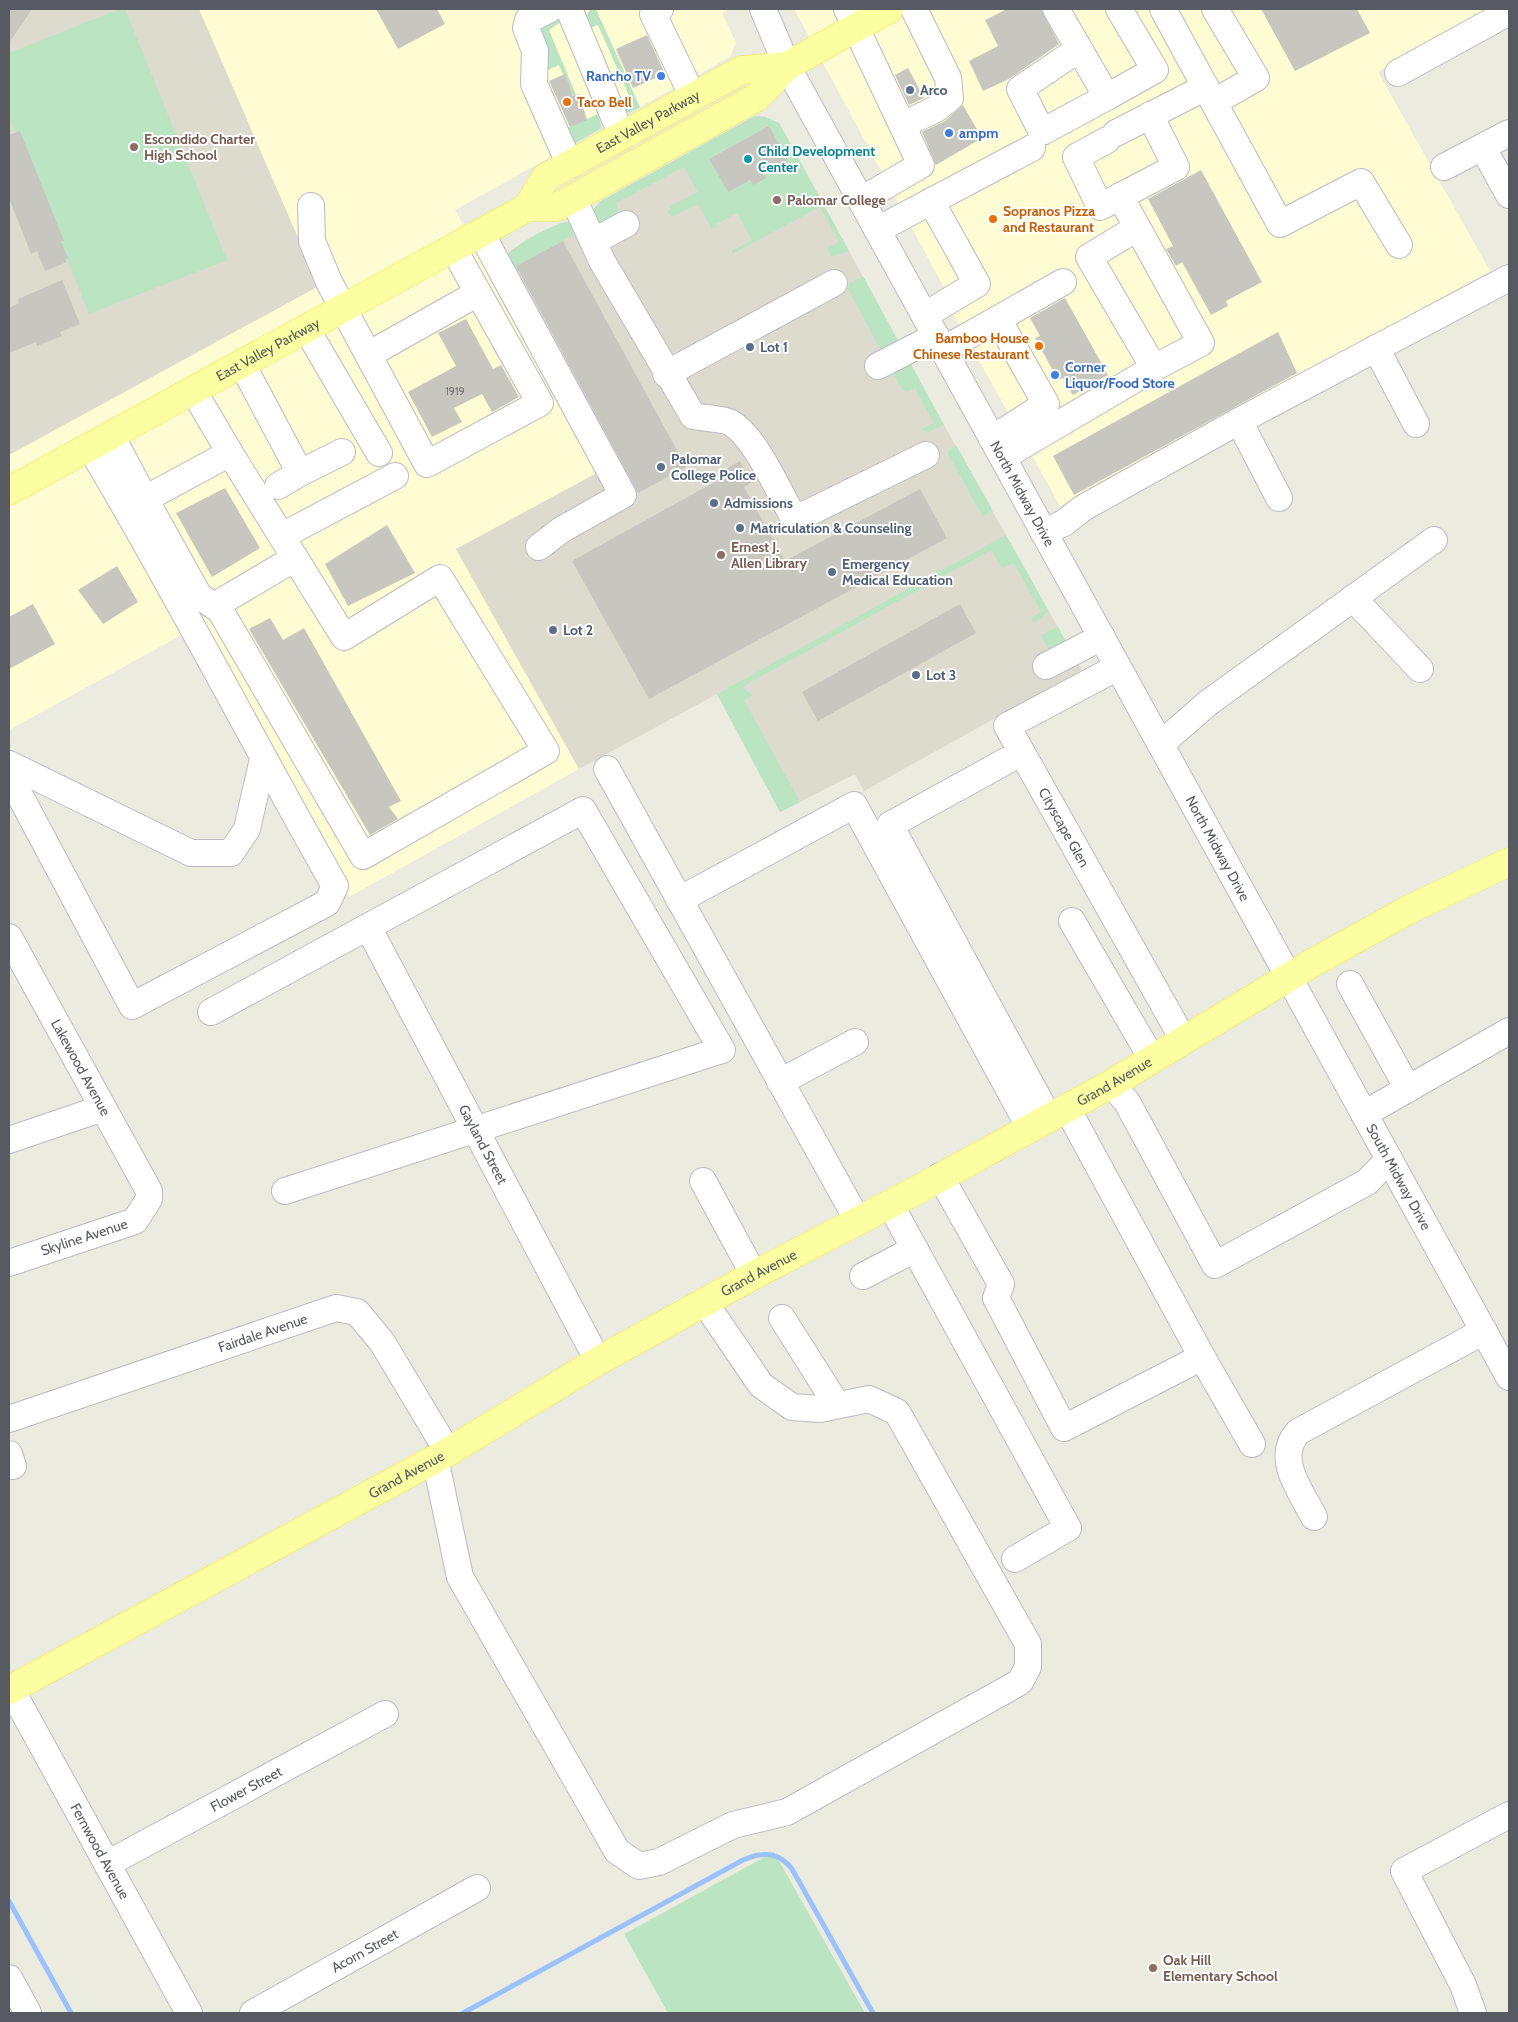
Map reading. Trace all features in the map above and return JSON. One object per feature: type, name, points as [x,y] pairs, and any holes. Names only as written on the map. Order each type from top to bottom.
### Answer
[{"type":"main road","name":"East Valley Parkway","points":[[9,492],[528,207],[557,207],[757,97],[787,66],[852,18],[889,9]]},
{"type":"main road","name":"East Valley Parkway","points":[[528,207],[546,178],[742,70],[787,66]]},
{"type":"main road","name":"Grand Avenue","points":[[10,1690],[441,1455],[598,1361],[754,1275],[890,1204],[1111,1084],[1289,975],[1408,910],[1509,862]]},
{"type":"street","points":[[550,9],[528,20],[526,24],[535,52],[534,84],[570,164]]},
{"type":"street","points":[[569,9],[622,136]]},
{"type":"street","points":[[660,9],[653,14],[693,97]]},
{"type":"street","name":"North Midway Drive","points":[[763,9],[787,66],[1289,975]]},
{"type":"street","points":[[903,125],[936,108],[950,98],[948,78],[914,9]]},
{"type":"street","points":[[1056,9],[1107,97]]},
{"type":"street","points":[[1079,49],[1020,89],[1042,132],[1155,70],[1119,9]]},
{"type":"street","points":[[1163,9],[1280,224],[1361,182],[1399,246]]},
{"type":"street","points":[[1150,116],[1176,167],[1100,207],[1076,157],[1150,116],[1256,78],[1215,9]]},
{"type":"street","points":[[1398,73],[1509,12]]},
{"type":"street","points":[[852,18],[921,165],[861,200]]},
{"type":"street","points":[[1444,167],[1509,133]]},
{"type":"street","points":[[878,230],[1032,148]]},
{"type":"street","points":[[1483,148],[1509,195]]},
{"type":"street","points":[[997,448],[1201,343],[1120,196]]},
{"type":"street","points":[[573,198],[616,285],[692,416],[730,422],[747,438],[773,478],[790,513],[804,515],[926,455]]},
{"type":"street","points":[[931,201],[977,284],[935,334]]},
{"type":"street","points":[[310,206],[312,241],[342,309],[427,464],[540,403],[453,248]]},
{"type":"street","points":[[594,241],[626,224]]},
{"type":"street","points":[[1137,228],[1089,258],[1154,368]]},
{"type":"street","points":[[480,233],[623,494],[561,530],[539,547]]},
{"type":"street","points":[[1043,532],[1064,523],[1083,508],[1239,421],[1509,278]]},
{"type":"street","points":[[878,366],[935,334],[998,319],[1063,282]]},
{"type":"street","points":[[666,374],[834,283]]},
{"type":"street","points":[[368,355],[478,293]]},
{"type":"street","points":[[997,448],[1046,404],[998,319]]},
{"type":"street","points":[[306,328],[379,453]]},
{"type":"street","points":[[1376,348],[1416,424]]},
{"type":"street","points":[[242,364],[289,479],[342,452]]},
{"type":"street","points":[[100,441],[145,499],[199,596],[220,610],[363,856],[546,751],[440,578],[344,638],[193,390]]},
{"type":"street","points":[[1239,421],[1279,498]]},
{"type":"street","points":[[9,775],[132,1006],[327,903],[335,886],[263,759],[129,512],[100,441]]},
{"type":"street","points":[[145,499],[230,453]]},
{"type":"street","points":[[214,606],[288,547],[394,476]]},
{"type":"street","points":[[1161,744],[1208,704],[1434,540]]},
{"type":"street","points":[[1353,598],[1420,669]]},
{"type":"street","points":[[1046,666],[1102,637]]},
{"type":"street","name":"Cityscape Glen","points":[[1118,667],[1007,726],[1184,1041]]},
{"type":"street","points":[[9,764],[191,853],[231,853],[247,830],[263,759]]},
{"type":"street","points":[[1008,760],[890,825],[1048,1118]]},
{"type":"street","points":[[606,769],[858,1221]]},
{"type":"street","points":[[680,900],[854,805],[1048,1118],[1202,1357],[1252,1444]]},
{"type":"street","points":[[211,1012],[583,810],[722,1050],[285,1191]]},
{"type":"street","points":[[1072,921],[1152,1059]]},
{"type":"street","name":"Gayland Street","points":[[368,927],[598,1361]]},
{"type":"street","name":"Lakewood Avenue","points":[[9,937],[17,972],[103,1108],[149,1191],[149,1198]]},
{"type":"street","name":"South Midway Drive","points":[[1289,975],[1509,1377]]},
{"type":"street","points":[[1350,984],[1408,1089]]},
{"type":"street","points":[[1364,1114],[1509,1031]]},
{"type":"street","points":[[780,1082],[854,1042]]},
{"type":"street","points":[[1111,1084],[1127,1102],[1215,1265],[1367,1182],[1389,1160]]},
{"type":"street","points":[[9,1140],[103,1108]]},
{"type":"street","points":[[940,1176],[1001,1284],[996,1298],[1064,1428],[1202,1357]]},
{"type":"street","points":[[703,1181],[754,1275]]},
{"type":"street","name":"Skyline Avenue","points":[[9,1263],[134,1221],[149,1198]]},
{"type":"street","points":[[890,1204],[1068,1528],[1015,1559]]},
{"type":"street","points":[[864,1276],[915,1249]]},
{"type":"street","name":"Fairdale Avenue","points":[[9,1419],[336,1308],[357,1312],[382,1342],[441,1455],[460,1577],[617,1851],[639,1866],[659,1862],[733,1825],[787,1812],[1020,1682],[1028,1667],[1028,1644],[897,1412],[870,1399],[820,1409],[792,1407],[761,1385],[705,1303]]},
{"type":"street","points":[[782,1318],[837,1405]]},
{"type":"street","points":[[1314,1517],[1288,1466],[1288,1453],[1292,1439],[1298,1432],[1484,1331]]},
{"type":"street","name":"Fernwood Avenue","points":[[10,1690],[189,2013]]},
{"type":"street","name":"Flower Street","points":[[107,1864],[385,1714]]},
{"type":"street","points":[[1474,2013],[1463,1985],[1404,1871],[1509,1815]]},
{"type":"street","name":"Acorn Street","points":[[253,2013],[477,1888]]},
{"type":"street","points":[[9,1978],[28,2013]]},
{"type":"shaded area","points":[[9,9],[729,9],[722,13],[736,43],[730,57],[455,210],[597,473],[456,549],[579,769],[349,897],[99,442],[185,633],[9,730]]},
{"type":"shaded area","name":"Escondido Charter High School","points":[[9,9],[199,9],[319,286],[9,455]]},
{"type":"shaded area","points":[[794,9],[1492,9],[1378,72],[1490,271],[1060,506],[945,299],[949,297]]},
{"type":"shaded area","points":[[755,116],[765,117],[779,123],[944,425],[1082,670],[864,791],[855,774],[780,812],[717,694],[579,769],[456,549],[597,473],[503,259],[511,250],[560,223],[572,221],[593,210],[601,201]]},
{"type":"green space","points":[[120,9],[125,9],[227,260],[89,314],[9,116],[9,53]]},
{"type":"green space","points":[[591,9],[596,9],[640,107],[629,113],[625,111],[621,104],[631,100],[598,25],[590,28],[584,18]]},
{"type":"green space","points":[[558,18],[561,22],[549,30],[576,95],[573,96],[559,65],[539,74],[537,26]]},
{"type":"green space","points":[[598,114],[602,128],[569,147],[561,131]]},
{"type":"green space","points":[[755,116],[765,117],[779,123],[849,251],[831,257],[827,249],[839,242],[820,207],[732,254],[732,251],[752,240],[737,213],[716,224],[717,227],[712,229],[698,204],[671,217],[668,212],[671,206],[698,192],[684,167],[616,203],[619,212],[602,221],[598,220],[593,210],[601,201]],"holes":[[[768,126],[787,160],[763,174],[765,177],[753,185],[750,180],[728,192],[710,158]]]},
{"type":"green space","points":[[572,221],[576,231],[573,235],[513,268],[503,259],[535,235],[554,226]]},
{"type":"green space","points":[[863,276],[944,425],[926,433],[922,429],[934,423],[915,388],[907,392],[902,389],[848,289],[849,284]]},
{"type":"green space","points":[[956,445],[992,509],[983,517],[948,454],[948,451]]},
{"type":"green space","points":[[1006,535],[1048,610],[1040,619],[1033,622],[1031,618],[1041,612],[1014,563],[1002,568],[991,550],[745,685],[743,688],[753,695],[744,700],[800,802],[780,812],[717,694]]},
{"type":"green space","points":[[1058,627],[1066,642],[1050,652],[1041,635]]},
{"type":"green space","points":[[774,1852],[865,2013],[668,2013],[624,1934]]},
{"type":"building","points":[[9,9],[32,9],[9,43]]},
{"type":"building","points":[[376,9],[437,9],[445,24],[398,49]]},
{"type":"building","points":[[1007,9],[1041,9],[1059,44],[1009,79],[983,91],[969,61],[998,46],[985,20]]},
{"type":"building","points":[[1261,9],[1357,9],[1370,33],[1295,71]]},
{"type":"building","points":[[647,35],[665,74],[633,88],[616,49]]},
{"type":"building","name":"Arco","points":[[908,68],[924,98],[909,105],[895,75]]},
{"type":"building","name":"Taco Bell","points":[[565,74],[573,96],[579,94],[587,120],[570,127],[549,81]]},
{"type":"building","name":"ampm","points":[[963,105],[982,138],[936,165],[922,132],[945,121]]},
{"type":"building","name":"Child Development Center","points":[[769,126],[788,160],[763,174],[766,178],[753,185],[750,180],[728,192],[709,159]]},
{"type":"building","points":[[20,131],[64,241],[61,242],[68,258],[65,259],[67,262],[45,271],[37,251],[31,254],[9,198],[9,135]]},
{"type":"building","points":[[1201,170],[1262,282],[1226,301],[1228,306],[1211,315],[1182,262],[1176,266],[1166,249],[1173,246],[1148,199]]},
{"type":"building","points":[[563,241],[686,467],[638,493],[516,266]]},
{"type":"building","points":[[62,280],[80,324],[60,332],[62,336],[37,346],[36,342],[9,353],[9,308],[19,303],[18,299]]},
{"type":"building","points":[[1065,298],[1108,375],[1073,395],[1063,378],[1058,380],[1035,338],[1040,336],[1030,318]]},
{"type":"building","points":[[466,319],[493,369],[501,365],[519,397],[492,412],[482,394],[454,408],[462,422],[432,437],[408,392],[456,366],[438,333]]},
{"type":"building","points":[[1278,332],[1297,373],[1074,495],[1053,456]]},
{"type":"building","points":[[740,461],[751,483],[744,487],[785,561],[920,489],[947,538],[649,699],[572,561],[720,479],[717,474]]},
{"type":"building","points":[[225,488],[260,548],[212,577],[176,513]]},
{"type":"building","points":[[387,525],[415,573],[348,606],[325,564]]},
{"type":"building","points":[[117,566],[138,602],[103,624],[78,590]]},
{"type":"building","points":[[33,604],[55,644],[9,669],[9,617]]},
{"type":"building","points":[[960,604],[976,633],[818,721],[802,692]]},
{"type":"building","points":[[270,618],[283,640],[304,628],[401,801],[389,807],[398,819],[370,835],[249,629]]},
{"type":"waterway","points":[[463,2013],[743,1860],[764,1854],[782,1859],[792,1869],[873,2013]]},
{"type":"waterway","points":[[9,1901],[71,2013]]},
{"type":"place","name":"Rancho TV","points":[[661,76]]},
{"type":"place","name":"Arco","points":[[910,90]]},
{"type":"place","name":"Taco Bell","points":[[567,102]]},
{"type":"place","name":"ampm","points":[[949,133]]},
{"type":"place","name":"Escondido Charter High School","points":[[134,147]]},
{"type":"place","name":"Child Development Center","points":[[748,159]]},
{"type":"place","name":"Palomar College","points":[[777,200]]},
{"type":"place","name":"Sopranos Pizza and Restaurant","points":[[993,219]]},
{"type":"place","name":"Bamboo House Chinese Restaurant","points":[[1039,346]]},
{"type":"place","name":"Lot 1","points":[[750,347]]},
{"type":"place","name":"Corner Liquor/Food Store","points":[[1055,375]]},
{"type":"place","name":"Palomar College Police","points":[[661,467]]},
{"type":"place","name":"Admissions","points":[[714,503]]},
{"type":"place","name":"Matriculation & Counseling","points":[[740,528]]},
{"type":"place","name":"Ernest J. Allen Library","points":[[721,555]]},
{"type":"place","name":"Emergency Medical Education","points":[[832,572]]},
{"type":"place","name":"Lot 2","points":[[553,630]]},
{"type":"place","name":"Lot 3","points":[[916,675]]},
{"type":"place","name":"Oak Hill Elementary School","points":[[1153,1968]]}]
